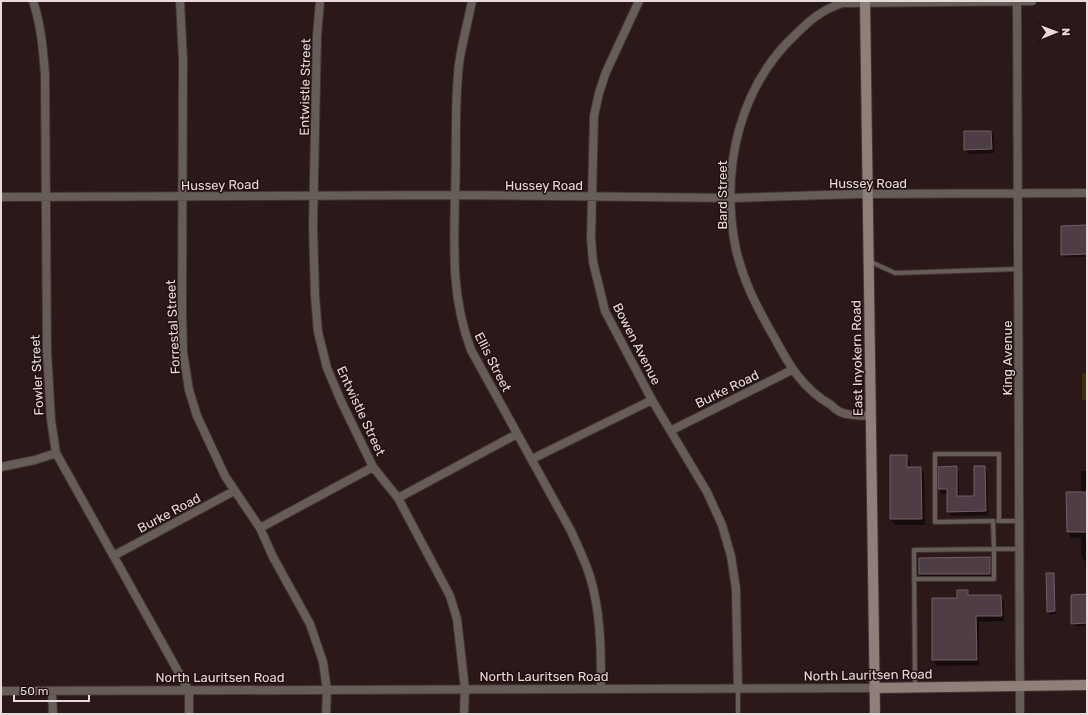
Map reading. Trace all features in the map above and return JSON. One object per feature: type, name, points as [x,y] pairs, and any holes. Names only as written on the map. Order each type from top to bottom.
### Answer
[{"type":"street","name":"Fowler Street","points":[[33,1],[38,15],[43,48],[47,196],[47,351],[51,420],[56,453],[189,691],[189,714]]},
{"type":"street","name":"Forrestal Street","points":[[180,1],[183,60],[183,352],[189,390],[197,416],[225,476],[260,528],[273,557],[310,624],[323,662],[327,690],[326,714]]},
{"type":"street","name":"Entwistle Street","points":[[320,1],[317,36],[314,196],[315,296],[318,332],[328,368],[341,401],[373,467],[398,498],[450,596],[457,619],[465,690],[464,714]]},
{"type":"street","name":"Ellis Street","points":[[472,1],[459,63],[456,114],[453,259],[459,306],[465,333],[471,350],[572,531],[585,562],[594,592],[601,653],[601,688]]},
{"type":"street","name":"Bowen Avenue","points":[[639,1],[606,72],[599,93],[594,116],[592,142],[591,239],[593,262],[604,311],[652,400],[672,430],[707,492],[722,525],[731,556],[736,589],[738,689]]},
{"type":"street","name":"King Avenue","points":[[1017,1],[1020,714]]},
{"type":"street","name":"Bard Street","points":[[870,416],[844,414],[815,396],[792,370],[747,287],[734,241],[731,219],[733,159],[742,118],[752,92],[770,62],[783,46],[815,15],[831,6],[843,3],[865,2],[1032,1]]},
{"type":"street","name":"East Inyokern Road","points":[[865,2],[875,714]]},
{"type":"street","name":"Hussey Road","points":[[1,198],[47,196],[182,197],[455,195],[732,198],[1087,193]]},
{"type":"street","name":"Burke Road","points":[[672,430],[792,370]]},
{"type":"street","points":[[532,459],[652,400]]},
{"type":"street","points":[[398,498],[517,434]]},
{"type":"street","points":[[1,467],[36,460],[56,453]]},
{"type":"street","points":[[260,528],[373,467]]},
{"type":"street","name":"Burke Road","points":[[114,555],[234,491]]},
{"type":"street","name":"North Lauritsen Road","points":[[1,691],[465,690],[601,688],[738,689],[1087,685]]},
{"type":"street","points":[[52,691],[52,714]]},
{"type":"lane","points":[[868,261],[895,273],[1019,269]]},
{"type":"lane","points":[[1000,520],[999,454],[934,454],[935,522],[1000,520],[1019,521]]},
{"type":"lane","points":[[914,579],[994,579],[993,521]]},
{"type":"lane","points":[[915,687],[914,550],[1019,549]]},
{"type":"lane","points":[[738,689],[738,714]]},
{"type":"shaded area","points":[[1082,373],[1087,373],[1087,400],[1082,400]]},
{"type":"building","points":[[964,131],[991,131],[992,149],[964,150]]},
{"type":"building","points":[[1087,225],[1087,254],[1061,255],[1061,226]]},
{"type":"building","points":[[890,455],[907,455],[907,467],[921,467],[922,519],[890,519]]},
{"type":"building","points":[[957,466],[957,496],[974,496],[974,466],[985,466],[986,511],[947,512],[947,489],[938,489],[938,467]]},
{"type":"building","points":[[1066,492],[1087,492],[1087,532],[1067,532]]},
{"type":"building","points":[[990,557],[990,574],[919,574],[919,558]]},
{"type":"building","points":[[1046,573],[1054,573],[1055,611],[1047,612]]},
{"type":"building","points":[[957,590],[968,590],[968,595],[1001,595],[1002,616],[976,616],[977,660],[932,660],[932,598],[957,598]]},
{"type":"building","points":[[1087,594],[1087,623],[1071,624],[1071,595]]}]
